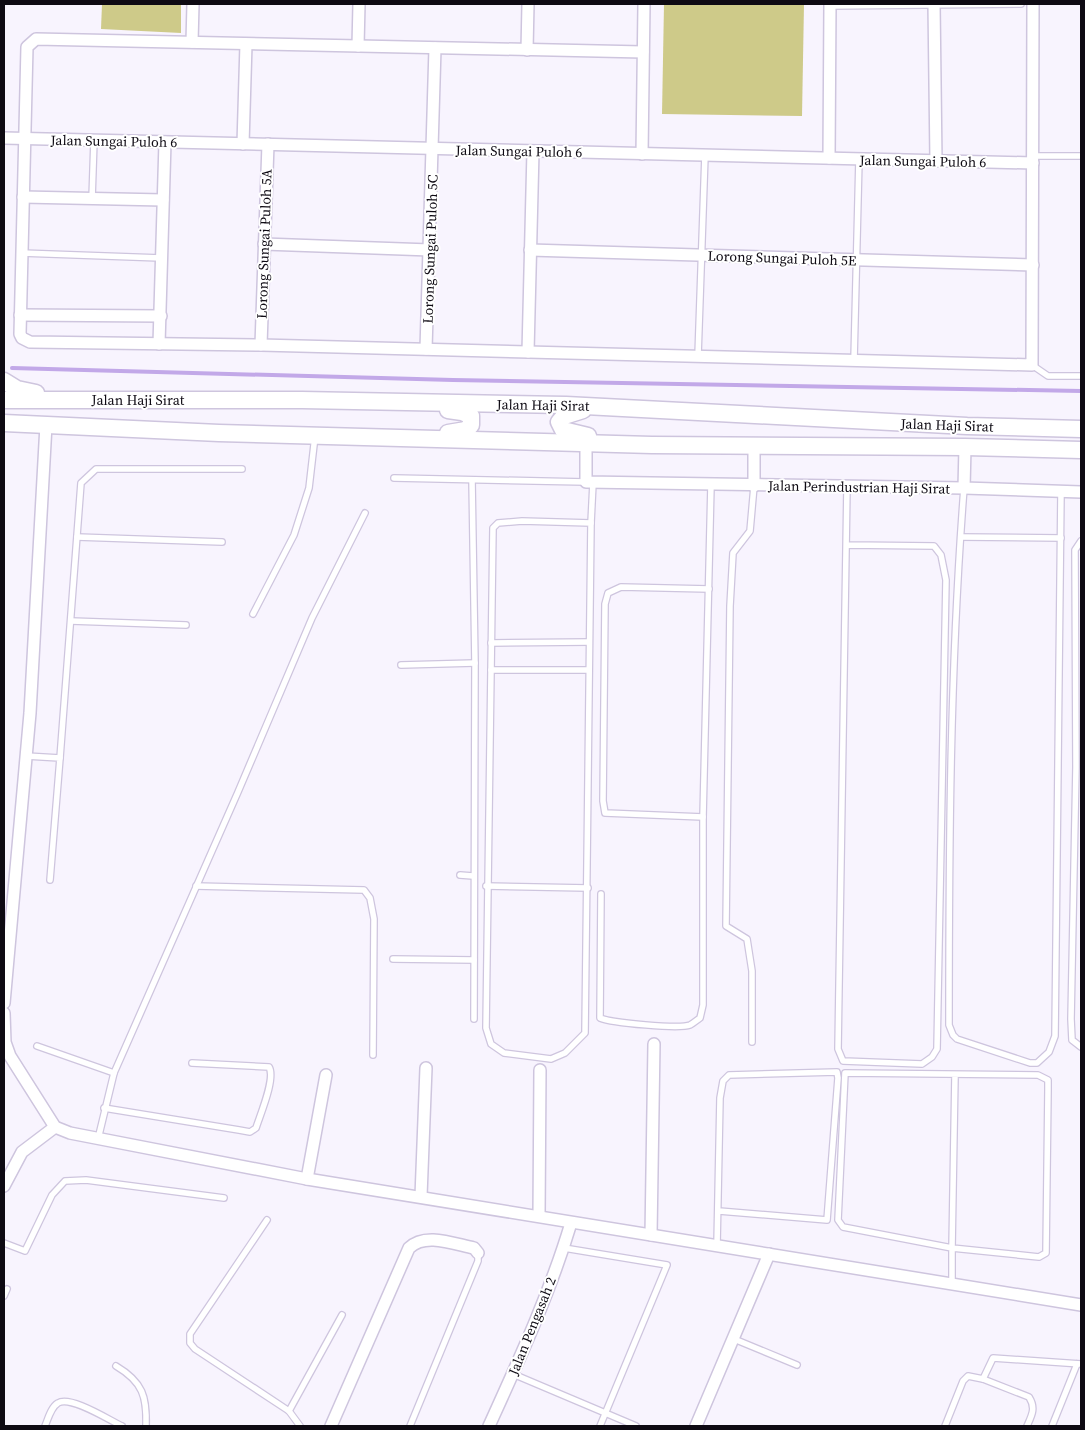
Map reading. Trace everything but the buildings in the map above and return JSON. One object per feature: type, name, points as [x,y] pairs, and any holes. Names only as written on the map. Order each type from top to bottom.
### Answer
[{"type":"main road","points":[[4,381],[17,389],[47,395],[123,401]]},
{"type":"main road","name":"Jalan Haji Sirat","points":[[4,400],[392,402],[624,407],[918,424],[1081,429]]},
{"type":"main road","points":[[392,402],[462,412],[471,416],[472,421],[466,430],[454,433],[396,437]]},
{"type":"main road","points":[[624,407],[574,412],[564,416],[559,422],[563,430],[576,434],[652,445]]},
{"type":"main road","name":"Jalan Haji Sirat","points":[[4,423],[586,444],[754,447],[965,447],[1081,450]]},
{"type":"street","points":[[192,42],[193,4]]},
{"type":"street","points":[[358,46],[359,4]]},
{"type":"street","points":[[526,50],[528,4]]},
{"type":"street","points":[[642,154],[644,4]]},
{"type":"street","points":[[643,52],[36,39],[27,47],[20,334],[22,338],[30,342],[261,345],[1032,365],[1033,4]]},
{"type":"street","points":[[829,158],[830,5]]},
{"type":"street","points":[[934,5],[936,161]]},
{"type":"street","points":[[243,144],[246,44]]},
{"type":"street","name":"Lorong Sungai Puloh 5C","points":[[426,349],[434,148],[435,48]]},
{"type":"street","name":"Jalan Sungai Puloh 6","points":[[4,138],[936,161],[1033,160]]},
{"type":"street","points":[[160,344],[165,142]]},
{"type":"street","name":"Lorong Sungai Puloh 5A","points":[[261,345],[268,144]]},
{"type":"street","points":[[528,352],[533,151]]},
{"type":"street","points":[[23,197],[163,200]]},
{"type":"street","points":[[264,244],[430,250]]},
{"type":"street","name":"Lorong Sungai Puloh 5E","points":[[530,250],[1033,265]]},
{"type":"street","points":[[20,315],[160,316]]},
{"type":"street","points":[[4,1003],[26,756],[46,425]]},
{"type":"street","points":[[586,444],[589,483]]},
{"type":"street","name":"Jalan Perindustrian Haji Sirat","points":[[754,447],[754,486]]},
{"type":"street","name":"Jalan Perindustrian Haji Sirat","points":[[964,488],[965,447]]},
{"type":"street","name":"Jalan Perindustrian Haji Sirat","points":[[589,483],[964,488],[1081,492]]},
{"type":"street","points":[[4,1014],[5,1042],[10,1056],[55,1127],[70,1133],[307,1179],[421,1196],[571,1223],[1081,1305]]},
{"type":"street","points":[[651,1235],[654,1044]]},
{"type":"street","points":[[421,1196],[426,1068]]},
{"type":"street","points":[[540,1070],[540,1216]]},
{"type":"street","points":[[307,1179],[326,1075]]},
{"type":"street","points":[[4,1186],[22,1152],[55,1127]]},
{"type":"street","name":"Jalan Pengasah 2","points":[[489,1426],[564,1248],[571,1223]]},
{"type":"street","points":[[331,1426],[409,1248],[417,1240],[427,1239],[474,1248],[478,1253]]},
{"type":"street","points":[[696,1426],[769,1254]]},
{"type":"lane","points":[[830,5],[1021,4]]},
{"type":"lane","points":[[92,199],[94,140]]},
{"type":"lane","points":[[698,356],[705,155]]},
{"type":"lane","points":[[1033,160],[1081,156]]},
{"type":"lane","points":[[854,360],[858,159]]},
{"type":"lane","points":[[21,254],[162,258]]},
{"type":"lane","points":[[1032,365],[1048,376],[1081,376]]},
{"type":"lane","points":[[253,614],[294,535],[309,488],[315,435]]},
{"type":"lane","points":[[50,880],[81,483],[96,468],[242,468]]},
{"type":"lane","points":[[394,478],[589,483],[591,523],[588,888],[584,1033],[565,1053],[551,1059],[504,1053],[491,1044],[486,1028],[486,886],[493,528],[498,523],[522,521],[591,523]]},
{"type":"lane","points":[[472,480],[475,664],[474,1019]]},
{"type":"lane","points":[[601,894],[600,1018],[607,1021],[638,1024],[690,1025],[700,1018],[703,1005],[703,817],[711,486]]},
{"type":"lane","points":[[752,1042],[752,971],[747,939],[726,926],[730,606],[733,554],[750,531],[754,486]]},
{"type":"lane","points":[[847,487],[838,1049],[843,1062],[922,1064],[932,1057],[937,1049],[946,580],[941,555],[934,546],[847,545]]},
{"type":"lane","points":[[964,488],[949,864],[949,1025],[953,1035],[958,1039],[1030,1062],[1037,1062],[1049,1052],[1055,1036],[1061,492]]},
{"type":"lane","points":[[98,1139],[104,1108],[114,1074],[312,618],[365,513]]},
{"type":"lane","points":[[961,536],[1061,538]]},
{"type":"lane","points":[[77,537],[222,542]]},
{"type":"lane","points":[[1081,541],[1075,550],[1076,768],[1071,1019],[1072,1040],[1081,1047]]},
{"type":"lane","points":[[703,817],[605,813],[603,801],[605,604],[608,593],[621,587],[709,589]]},
{"type":"lane","points":[[71,621],[186,625]]},
{"type":"lane","points":[[491,643],[589,642]]},
{"type":"lane","points":[[401,665],[475,664]]},
{"type":"lane","points":[[490,670],[589,670]]},
{"type":"lane","points":[[26,756],[60,758]]},
{"type":"lane","points":[[460,875],[473,876]]},
{"type":"lane","points":[[196,886],[364,890],[370,898],[374,919],[373,1055]]},
{"type":"lane","points":[[486,886],[588,888]]},
{"type":"lane","points":[[393,959],[474,960]]},
{"type":"lane","points":[[38,1046],[114,1074]]},
{"type":"lane","points":[[104,1108],[250,1132],[256,1128],[271,1080],[269,1067],[192,1063]]},
{"type":"lane","points":[[717,1245],[720,1098],[723,1081],[729,1075],[836,1072],[838,1087],[827,1220],[719,1211]]},
{"type":"lane","points":[[845,1074],[1038,1075],[1048,1080],[1048,1246],[1046,1253],[1039,1257],[952,1248],[843,1227],[838,1220],[845,1074]]},
{"type":"lane","points":[[952,1283],[955,1075]]},
{"type":"lane","points":[[4,1243],[25,1251],[52,1196],[65,1181],[86,1180],[224,1198]]},
{"type":"lane","points":[[267,1220],[190,1334],[190,1342],[195,1349],[289,1411],[300,1426]]},
{"type":"lane","points":[[564,1248],[667,1265],[600,1426]]},
{"type":"lane","points":[[410,1426],[478,1261],[478,1253]]},
{"type":"lane","points":[[4,1296],[7,1289]]},
{"type":"lane","points":[[289,1411],[342,1315]]},
{"type":"lane","points":[[734,1339],[797,1365]]},
{"type":"lane","points":[[983,1379],[993,1358],[1079,1364],[1052,1426]]},
{"type":"lane","points":[[116,1366],[135,1380],[142,1393],[147,1404],[146,1426]]},
{"type":"lane","points":[[512,1374],[636,1426]]},
{"type":"lane","points":[[945,1426],[963,1381],[968,1376],[983,1379],[1029,1397],[1034,1410],[1027,1426]]},
{"type":"lane","points":[[45,1426],[53,1408],[59,1402],[70,1401],[122,1426]]},
{"type":"shaded area","points":[[102,4],[181,4],[181,33],[101,29]]},
{"type":"shaded area","points":[[664,4],[804,4],[802,116],[662,114]]},
{"type":"waterway","points":[[12,368],[453,380],[1081,391]]}]
